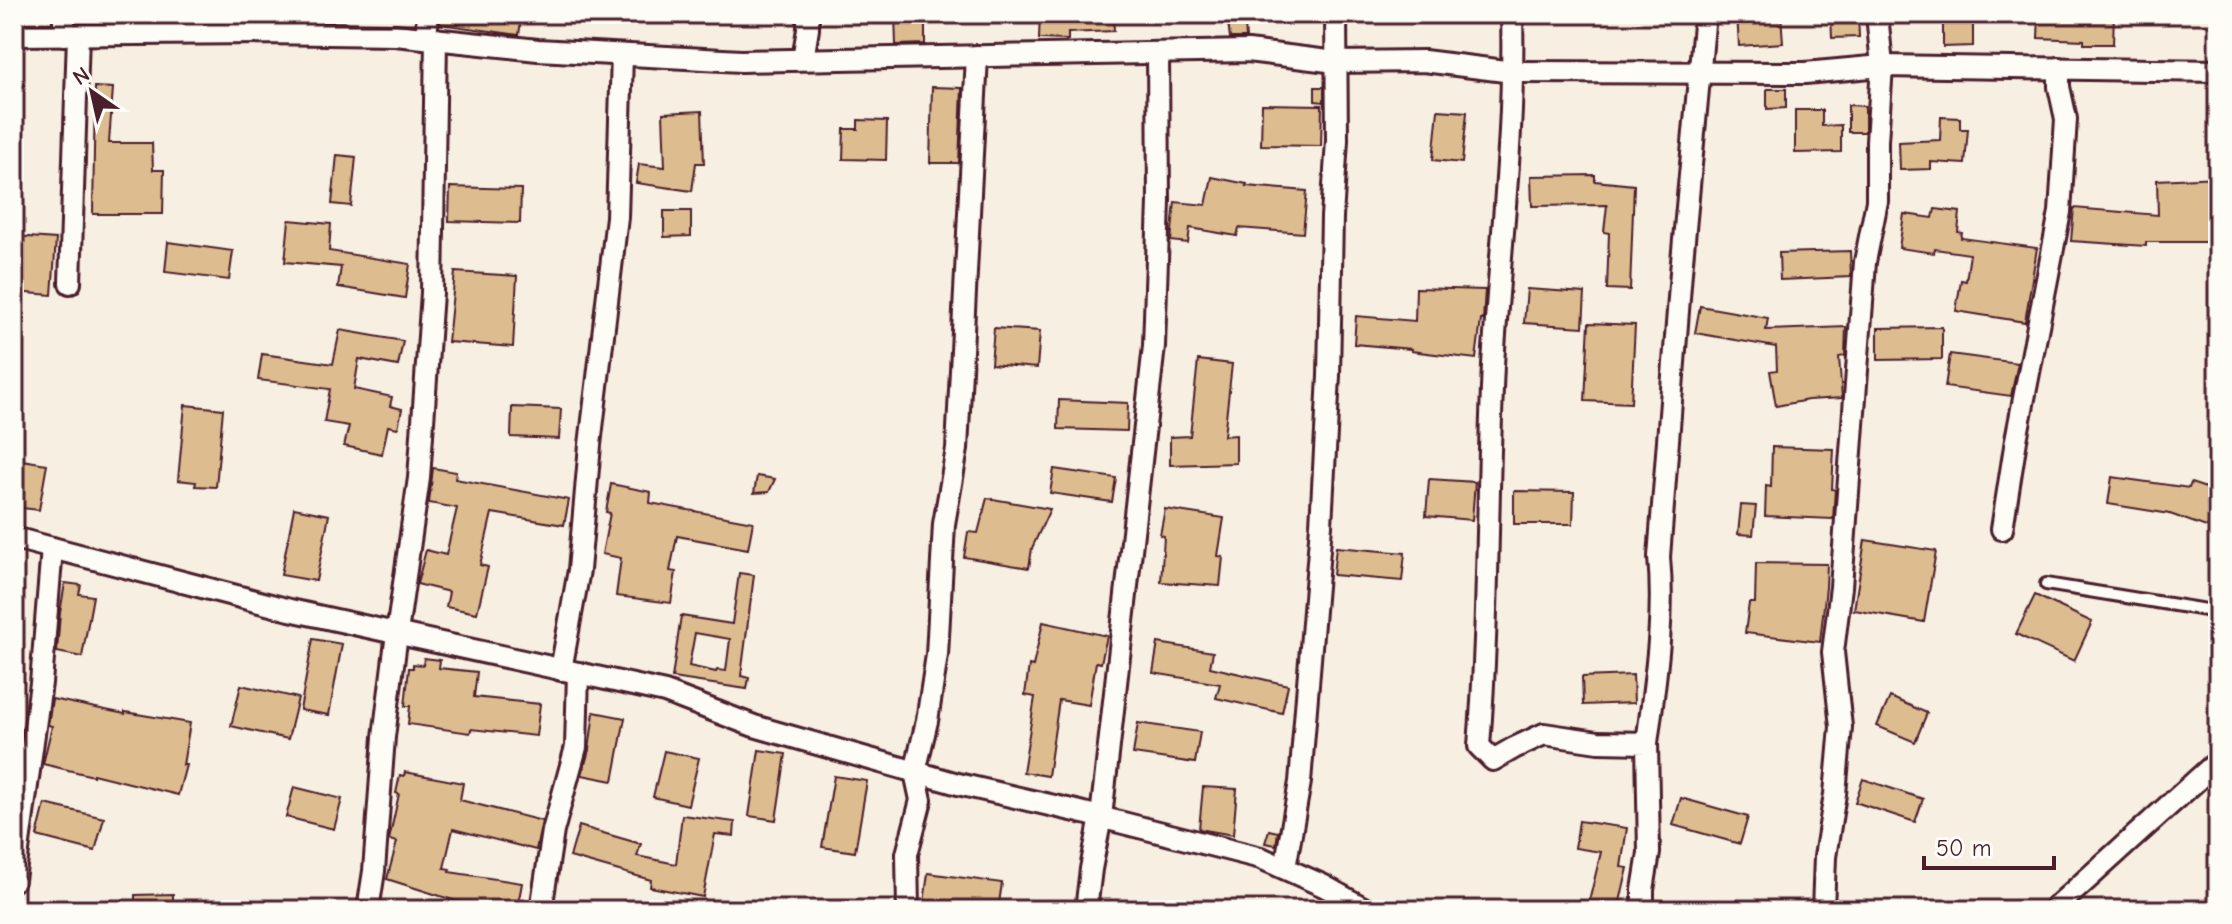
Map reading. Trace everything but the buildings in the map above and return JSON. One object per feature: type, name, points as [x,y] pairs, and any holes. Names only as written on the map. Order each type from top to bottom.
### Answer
[{"type":"street","points":[[64,14],[71,35],[70,283]]},
{"type":"street","points":[[368,910],[384,737],[419,478],[432,293],[431,39],[428,14]]},
{"type":"street","points":[[803,59],[808,14]]},
{"type":"street","points":[[1285,868],[1300,782],[1321,525],[1337,140],[1336,14]]},
{"type":"street","points":[[1512,14],[1513,72],[1493,366],[1485,659],[1479,746],[1493,760],[1544,734],[1598,742],[1647,743]]},
{"type":"street","points":[[1643,910],[1649,853],[1647,743],[1659,649],[1662,586],[1659,557],[1705,14]]},
{"type":"street","points":[[1823,910],[1825,857],[1841,727],[1833,652],[1841,587],[1865,262],[1877,201],[1882,66],[1877,14]]},
{"type":"street","points":[[14,35],[395,35],[538,50],[741,61],[1248,51],[1336,62],[1424,61],[1513,72],[1805,73],[1882,66],[2218,71]]},
{"type":"street","points":[[1086,910],[1101,817],[1154,346],[1159,202],[1158,53]]},
{"type":"street","points":[[541,910],[553,831],[576,747],[570,671],[590,445],[617,217],[622,55]]},
{"type":"street","points":[[908,910],[907,854],[921,800],[915,772],[937,655],[944,524],[957,449],[977,56]]},
{"type":"street","points":[[2002,529],[2060,212],[2066,119],[2059,87],[2059,68]]},
{"type":"street","points":[[14,538],[290,610],[665,692],[754,726],[958,784],[1261,858],[1324,886],[1367,910]]},
{"type":"street","points":[[14,880],[41,683],[52,548]]},
{"type":"street","points":[[2053,910],[2218,761]]},
{"type":"lane","points":[[2046,584],[2218,612]]}]
